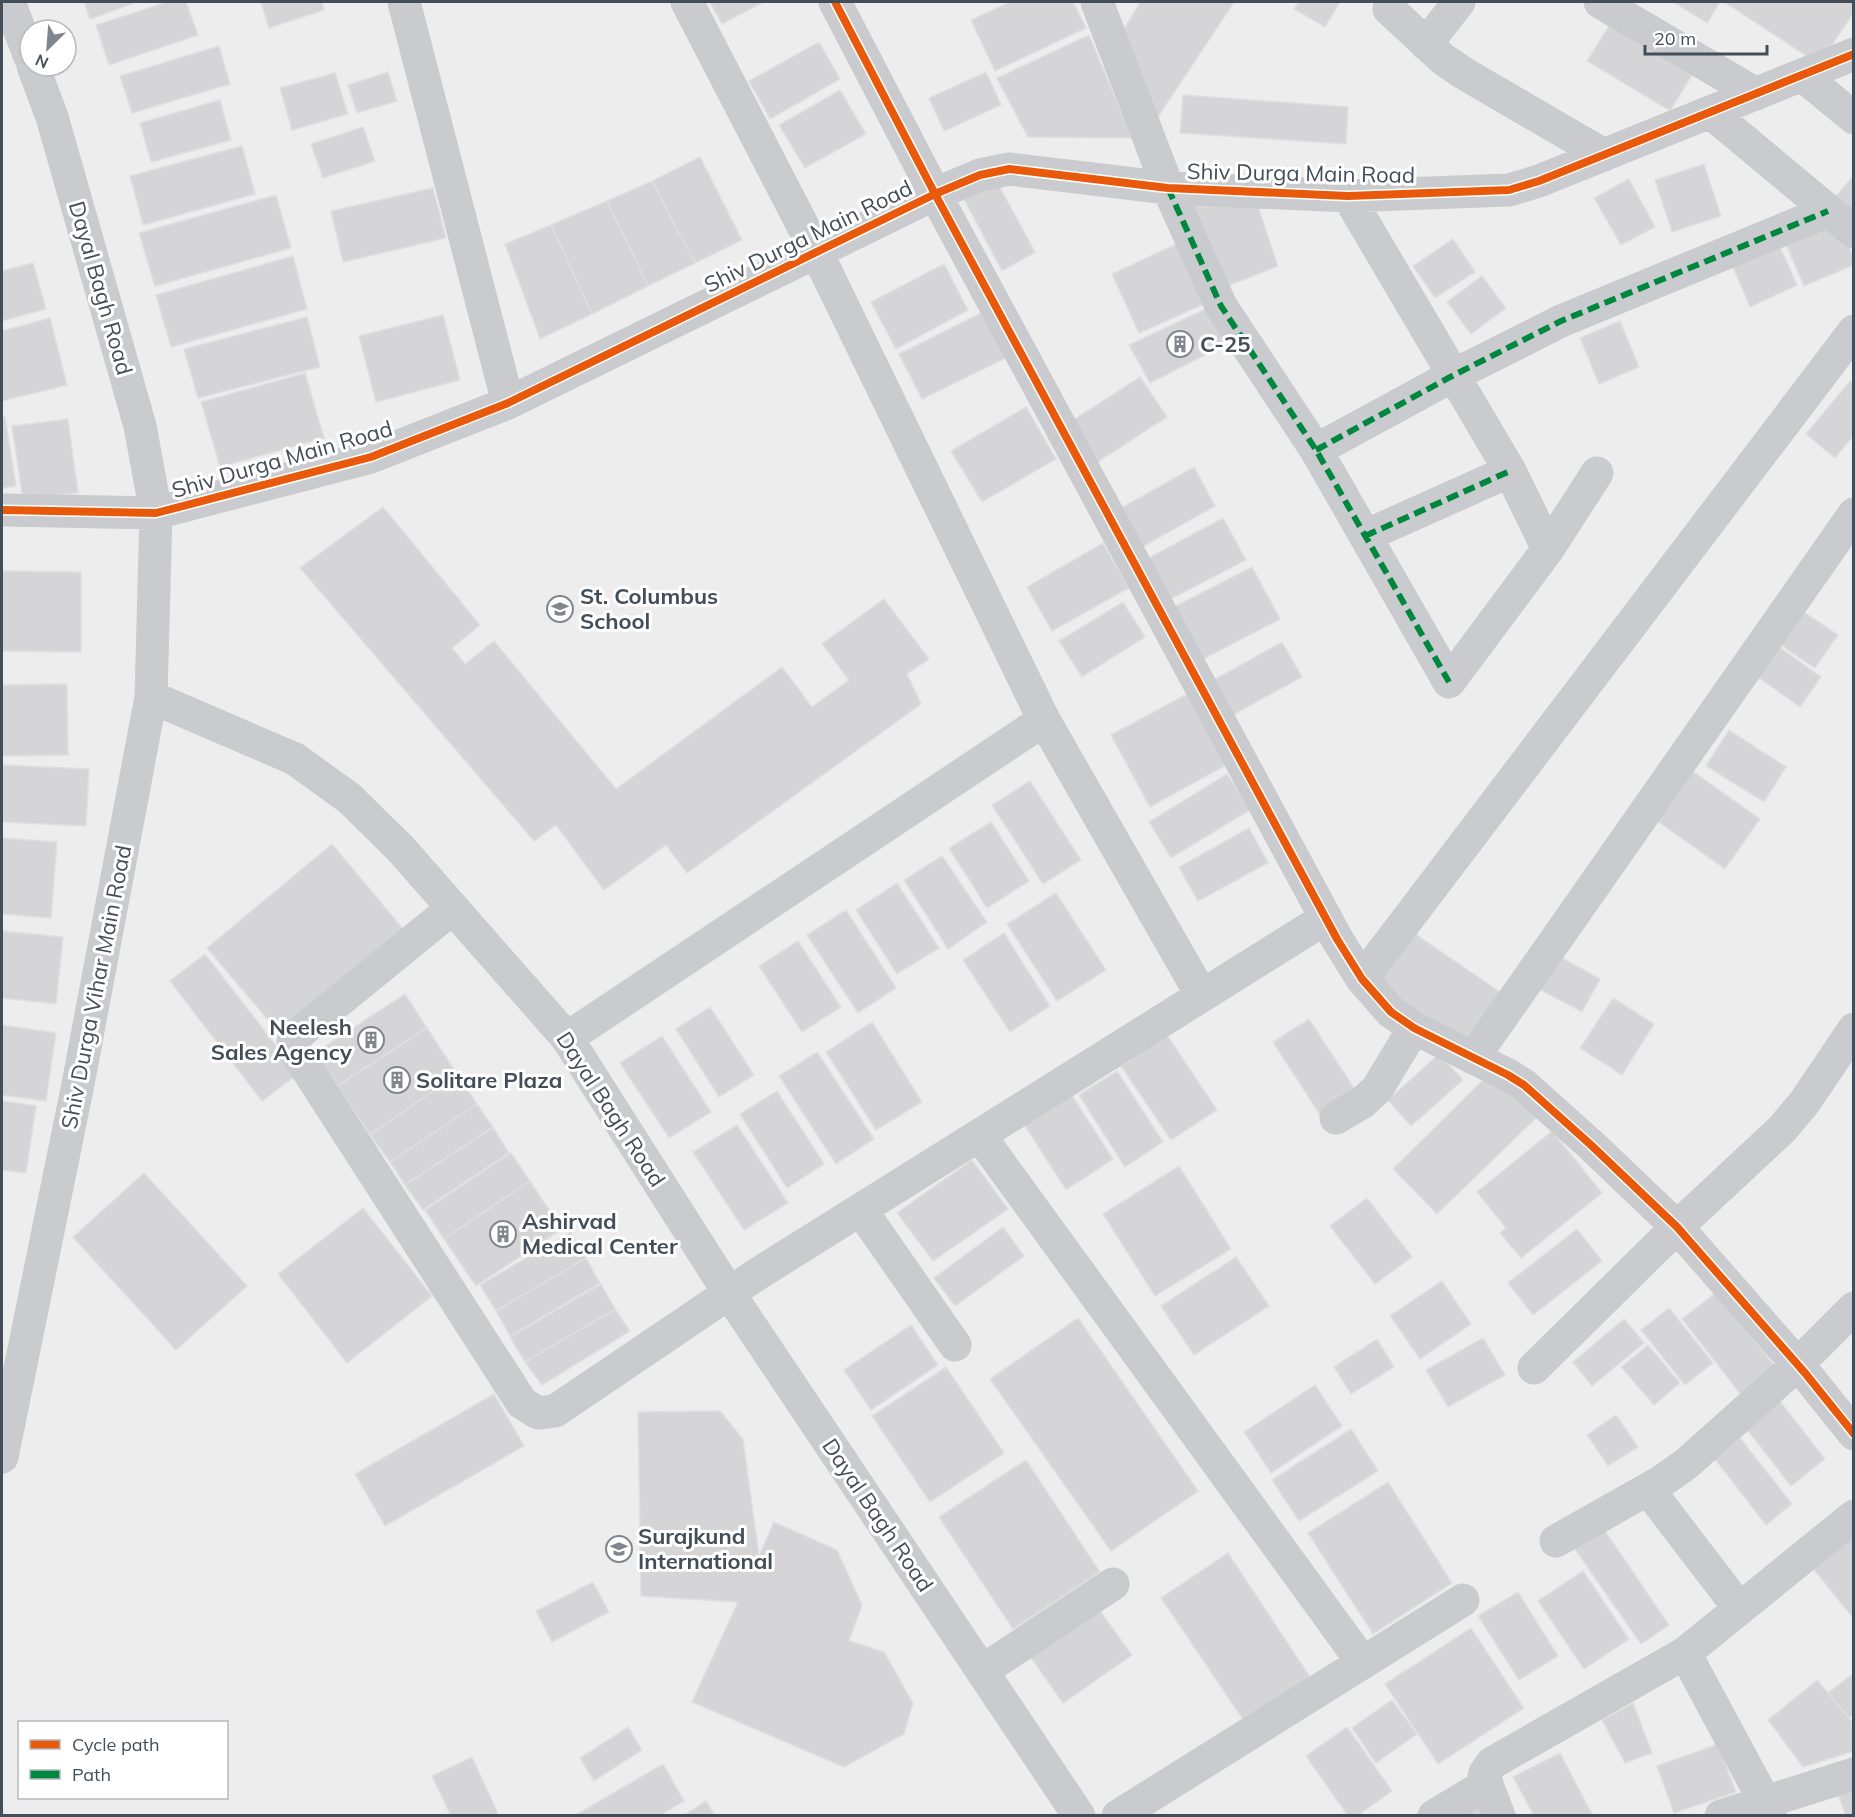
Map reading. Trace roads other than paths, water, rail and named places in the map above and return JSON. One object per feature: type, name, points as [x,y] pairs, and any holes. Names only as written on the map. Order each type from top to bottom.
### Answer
[{"type":"street","points":[[9,2],[18,26]]},
{"type":"street","points":[[404,2],[508,403]]},
{"type":"street","points":[[687,2],[817,253],[1044,720],[1202,996]]},
{"type":"street","points":[[835,2],[935,194],[1337,939],[1362,979],[1391,1012],[1414,1028],[1524,1085],[1591,1145],[1677,1227],[1854,1434]]},
{"type":"street","points":[[1097,2],[1168,188],[1221,306],[1316,450],[1449,682],[1548,549],[1597,473]]},
{"type":"street","points":[[1426,44],[1459,2]]},
{"type":"street","points":[[1600,2],[1756,94]]},
{"type":"street","points":[[1389,9],[1444,60],[1604,154]]},
{"type":"street","name":"Shiv Durga Main Road","points":[[2,510],[156,513],[371,457],[508,403],[935,194],[980,175],[1009,169],[1168,188],[1348,196],[1509,190],[1539,181],[1854,54]]},
{"type":"street","points":[[1802,75],[1854,118]]},
{"type":"street","name":"Dayal Bagh Road","points":[[37,78],[52,117],[140,426],[156,513]]},
{"type":"street","points":[[1710,111],[1854,232]]},
{"type":"street","points":[[1348,196],[1510,471],[1548,549]]},
{"type":"street","points":[[1316,450],[1454,375],[1561,321],[1828,211]]},
{"type":"street","points":[[1362,979],[1854,331]]},
{"type":"street","points":[[1365,536],[1510,471]]},
{"type":"street","name":"Shiv Durga Vihar Main Road","points":[[2,1457],[78,1084],[151,697],[156,513]]},
{"type":"street","points":[[1473,1058],[1854,514]]},
{"type":"street","name":"Dayal Bagh Road","points":[[151,697],[295,759],[349,798],[400,848],[567,1038],[729,1293],[1079,1815]]},
{"type":"street","points":[[567,1038],[1044,720]]},
{"type":"street","points":[[453,908],[297,1035],[293,1041],[294,1049],[522,1403],[538,1413],[555,1411],[729,1293],[1326,918]]},
{"type":"street","points":[[1336,1118],[1363,1102],[1377,1089],[1414,1028]]},
{"type":"street","points":[[1534,1368],[1677,1227],[1782,1129],[1804,1103],[1854,1029]]},
{"type":"street","points":[[980,1136],[1363,1663]]},
{"type":"street","points":[[861,1210],[955,1345]]},
{"type":"street","points":[[1556,1541],[1648,1490],[1686,1464],[1797,1365],[1854,1308]]},
{"type":"street","points":[[1648,1490],[1739,1608]]},
{"type":"street","points":[[1499,1815],[1484,1777],[1492,1763],[1685,1653],[1854,1516]]},
{"type":"street","points":[[982,1671],[1113,1584]]},
{"type":"street","points":[[1118,1815],[1463,1600]]},
{"type":"street","points":[[1685,1653],[1768,1809]]},
{"type":"street","points":[[1721,1815],[1768,1809],[1854,1774]]},
{"type":"street","points":[[1434,1815],[1487,1784]]},
{"type":"place","name":"C-25","points":[[1180,344]]},
{"type":"place","name":"St. Columbus School","points":[[560,609]]},
{"type":"place","name":"Neelesh Sales Agency","points":[[371,1040]]},
{"type":"place","name":"Solitare Plaza","points":[[397,1080]]},
{"type":"place","name":"Ashirvad Medical Center","points":[[503,1234]]},
{"type":"place","name":"Surajkund International","points":[[619,1549]]}]
